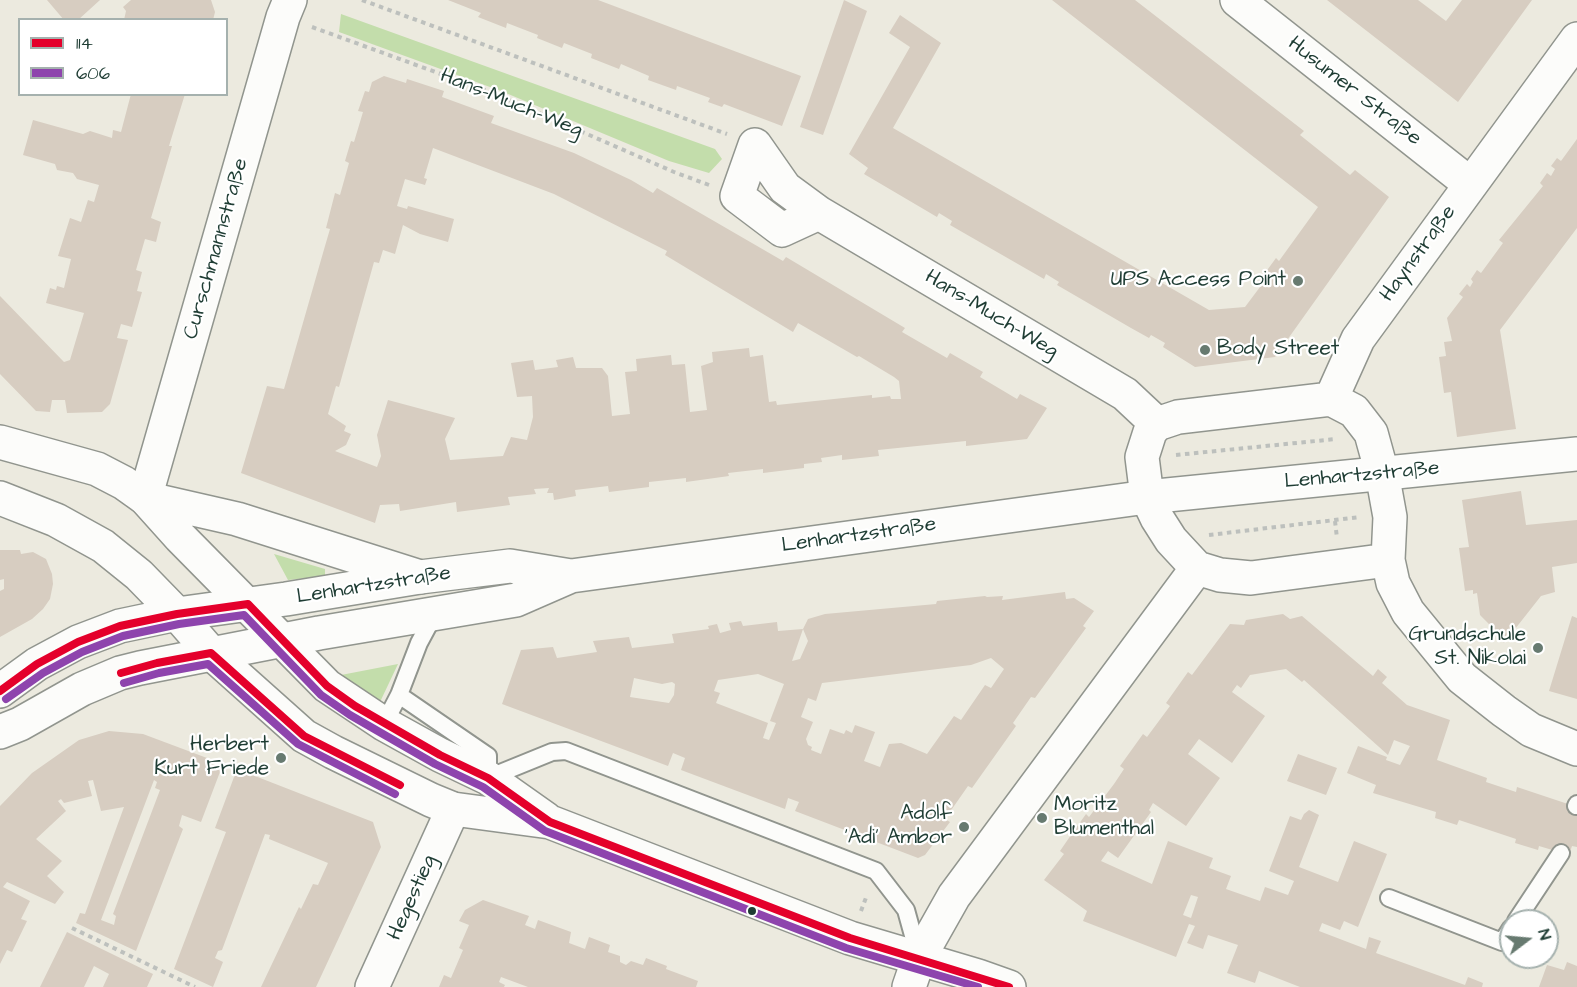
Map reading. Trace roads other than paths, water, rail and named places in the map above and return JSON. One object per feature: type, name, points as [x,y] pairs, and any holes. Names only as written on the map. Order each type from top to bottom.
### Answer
[{"type":"street","name":"Husumer Straße","points":[[1238,0],[1470,184]]},
{"type":"street","name":"Curschmannstraße","points":[[145,498],[287,8]]},
{"type":"street","name":"Haynstraße","points":[[1331,399],[1358,339],[1577,39]]},
{"type":"street","name":"Hans-Much-Weg","points":[[819,213],[782,230],[737,196],[755,145],[785,188],[819,213],[1125,394],[1157,424]]},
{"type":"street","points":[[1388,560],[1251,578],[1220,575],[1197,568],[1171,540],[1147,497],[1142,457],[1150,432],[1157,424],[1178,417],[1331,399],[1354,411],[1371,433],[1382,473],[1390,517],[1388,560],[1393,583],[1408,612],[1462,678],[1531,730],[1577,749]]},
{"type":"street","points":[[1,442],[97,469],[124,483],[145,498],[180,537],[327,686],[384,724],[488,778],[550,822]]},
{"type":"street","name":"Lenhartzstraße","points":[[0,732],[20,724],[82,689],[120,674],[158,663],[516,600],[571,576],[1147,497],[1577,454]]},
{"type":"street","points":[[0,498],[56,520],[103,546],[139,575],[211,653],[304,736],[367,769],[453,809],[550,822],[850,938],[914,972],[1008,987]]},
{"type":"street","points":[[145,498],[237,519],[420,577]]},
{"type":"street","name":"Lenhartzstraße","points":[[0,691],[37,664],[78,642],[120,626],[177,614],[420,577],[510,566],[571,576]]},
{"type":"street","points":[[914,972],[954,896],[1197,568]]},
{"type":"street","name":"Hegestieg","points":[[372,987],[453,809]]},
{"type":"lane","points":[[384,724],[399,695],[419,643],[434,615]]},
{"type":"lane","points":[[399,695],[488,756],[488,778],[552,752],[566,751],[876,871],[906,910],[914,972]]},
{"type":"lane","points":[[1524,909],[1561,853]]},
{"type":"lane","points":[[1389,898],[1499,941]]},
{"type":"place","name":"UPS Access Point","points":[[1298,281]]},
{"type":"place","name":"Body Street","points":[[1205,350]]},
{"type":"place","name":"Grundschule St. Nikolai","points":[[1538,648]]},
{"type":"place","name":"Herbert Kurt Friede","points":[[281,758]]},
{"type":"place","name":"Moritz Blumenthal","points":[[1042,818]]},
{"type":"place","name":"Adolf 'Adi' Ambor","points":[[964,827]]}]
